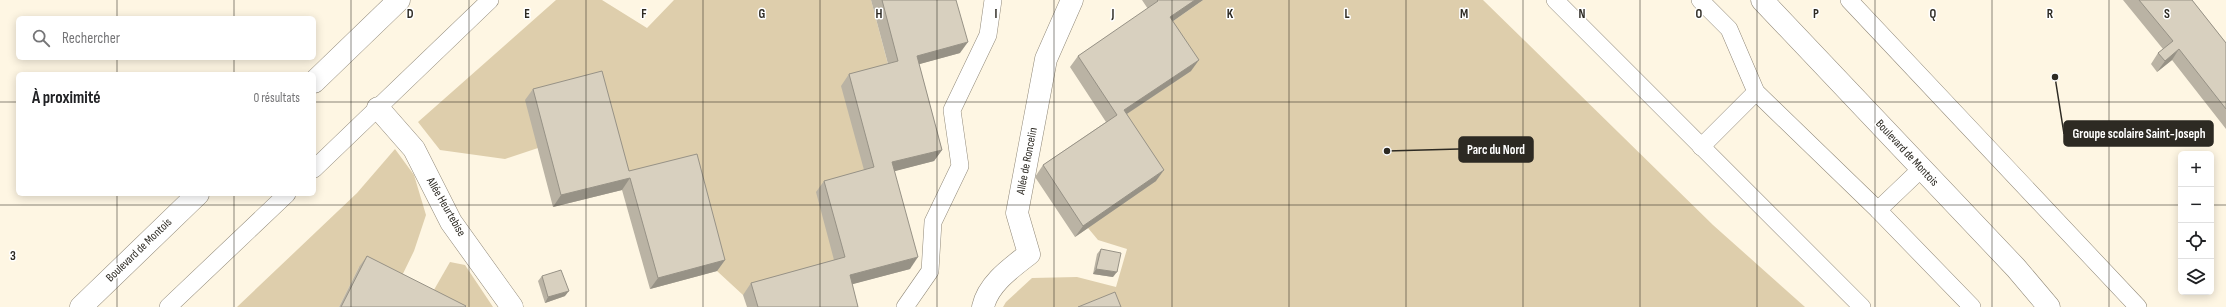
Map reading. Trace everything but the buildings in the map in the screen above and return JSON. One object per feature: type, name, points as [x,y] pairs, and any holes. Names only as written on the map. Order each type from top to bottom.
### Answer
[{"type":"street","points":[[316,80],[399,0]]},
{"type":"street","name":"Allée de Roncelin","points":[[983,307],[985,298],[1005,273],[1029,254],[1017,213],[1046,58],[1072,0]]},
{"type":"street","name":"Boulevard de Montois","points":[[1762,0],[2016,268],[2050,307]]},
{"type":"street","name":"Allée Heurtebise","points":[[378,108],[414,149],[452,222],[512,307]]},
{"type":"street","name":"Boulevard de Montois","points":[[81,307],[196,196]]},
{"type":"lane","points":[[316,167],[490,0]]},
{"type":"lane","points":[[905,307],[930,271],[933,222],[960,166],[952,110],[988,35],[993,0]]},
{"type":"lane","points":[[1555,0],[1862,307]]},
{"type":"lane","points":[[1700,0],[1729,28],[1756,92],[1878,210],[1972,307]]},
{"type":"lane","points":[[1849,0],[2138,307]]},
{"type":"lane","points":[[1701,147],[1756,92]]},
{"type":"lane","points":[[1878,210],[1921,169]]},
{"type":"lane","points":[[168,307],[285,196]]},
{"type":"shaded area","points":[[556,0],[602,0],[647,28],[674,0],[871,0],[890,72],[866,178],[837,268],[743,295],[717,271],[689,165],[621,182],[538,148],[505,159],[440,150],[418,122]]},
{"type":"shaded area","points":[[1203,0],[1483,0],[1713,225],[1805,307],[1003,307],[1006,302],[1032,278],[1077,277],[1116,287],[1127,249],[1098,240],[1088,228],[1116,121],[1162,29]]},
{"type":"shaded area","points":[[395,149],[414,175],[426,215],[414,251],[397,286],[359,267],[339,307],[237,307],[357,193]]},
{"type":"shaded area","points":[[450,262],[465,265],[493,307],[438,307],[427,302]]},
{"type":"place","name":"Groupe scolaire Saint-Joseph","points":[[2055,77]]},
{"type":"place","name":"Parc du Nord","points":[[1387,151]]}]
